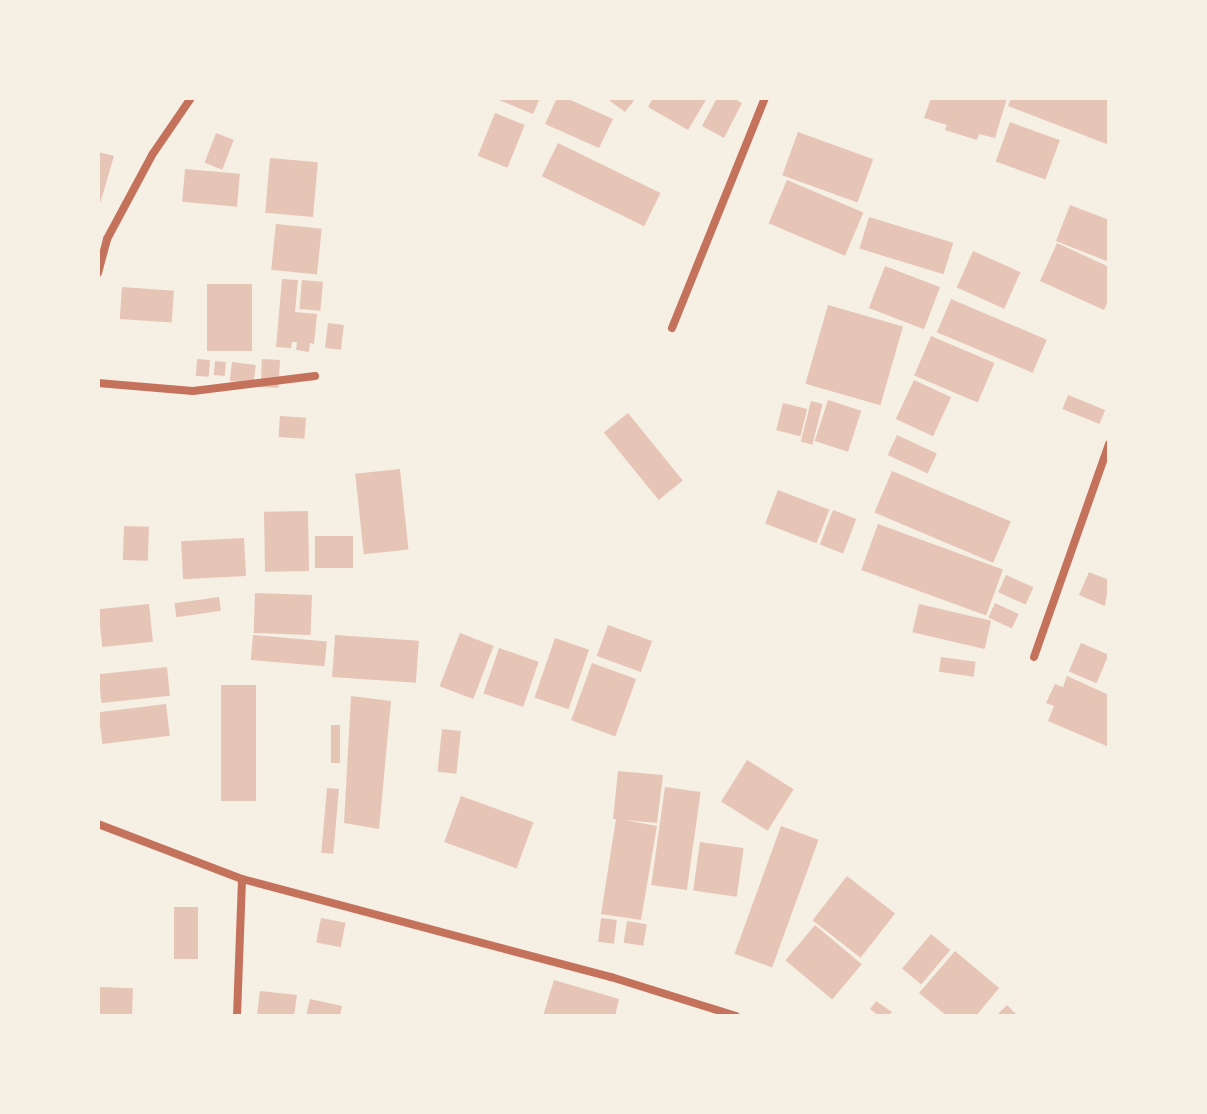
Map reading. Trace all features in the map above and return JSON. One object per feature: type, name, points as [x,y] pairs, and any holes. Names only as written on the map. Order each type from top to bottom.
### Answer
[{"type":"street","points":[[98,273],[114,225],[152,155],[191,98]]},
{"type":"street","points":[[672,328],[765,98]]},
{"type":"street","points":[[98,383],[193,391],[315,376]]},
{"type":"street","points":[[1034,657],[1109,444]]},
{"type":"street","points":[[98,824],[242,879],[611,977],[736,1016]]},
{"type":"street","points":[[237,1016],[242,879]]},
{"type":"building","points":[[494,98],[540,98],[533,114]]},
{"type":"building","points":[[557,98],[566,98],[613,119],[599,148],[545,124]]},
{"type":"building","points":[[606,98],[636,98],[625,112]]},
{"type":"building","points":[[653,98],[707,98],[688,130],[648,107]]},
{"type":"building","points":[[717,98],[733,98],[742,103],[724,138],[702,126]]},
{"type":"building","points":[[931,98],[1007,98],[995,138],[979,134],[977,140],[945,130],[947,125],[924,118]]},
{"type":"building","points":[[1011,98],[1109,98],[1109,145],[1008,106]]},
{"type":"building","points":[[495,113],[525,125],[507,168],[478,156]]},
{"type":"building","points":[[1010,122],[1060,140],[1045,180],[996,161]]},
{"type":"building","points":[[798,132],[873,159],[857,203],[782,175]]},
{"type":"building","points":[[216,133],[234,140],[222,170],[205,163]]},
{"type":"building","points":[[558,143],[660,193],[644,226],[542,176]]},
{"type":"building","points":[[98,152],[114,156],[99,207],[98,207]]},
{"type":"building","points":[[270,158],[318,162],[313,217],[265,213]]},
{"type":"building","points":[[185,169],[240,174],[237,207],[182,202]]},
{"type":"building","points":[[787,180],[863,212],[845,256],[769,223]]},
{"type":"building","points":[[1070,205],[1109,220],[1109,262],[1056,241]]},
{"type":"building","points":[[869,217],[953,243],[944,274],[859,249]]},
{"type":"building","points":[[276,224],[322,229],[317,275],[271,270]]},
{"type":"building","points":[[1057,243],[1109,267],[1109,299],[1104,310],[1040,281]]},
{"type":"building","points":[[973,251],[1021,272],[1004,309],[957,288]]},
{"type":"building","points":[[885,266],[940,287],[924,329],[869,308]]},
{"type":"building","points":[[282,279],[298,280],[295,312],[317,314],[314,344],[310,343],[309,352],[296,350],[297,342],[292,342],[291,348],[276,347]]},
{"type":"building","points":[[302,280],[323,282],[320,311],[299,309]]},
{"type":"building","points":[[207,284],[252,284],[252,351],[207,351]]},
{"type":"building","points":[[122,287],[174,291],[172,323],[120,319]]},
{"type":"building","points":[[951,299],[1047,340],[1033,373],[937,332]]},
{"type":"building","points":[[828,305],[903,326],[880,405],[805,384]]},
{"type":"building","points":[[328,323],[344,325],[341,350],[325,348]]},
{"type":"building","points":[[931,336],[995,363],[978,403],[914,376]]},
{"type":"building","points":[[197,359],[210,360],[209,377],[196,376]]},
{"type":"building","points":[[262,359],[280,360],[279,388],[261,387]]},
{"type":"building","points":[[215,361],[226,362],[225,376],[214,375]]},
{"type":"building","points":[[232,362],[256,365],[254,384],[230,381]]},
{"type":"building","points":[[914,380],[951,397],[933,436],[896,419]]},
{"type":"building","points":[[1068,395],[1105,410],[1099,424],[1062,409]]},
{"type":"building","points":[[828,400],[861,411],[848,452],[815,441]]},
{"type":"building","points":[[811,401],[823,404],[812,445],[801,442]]},
{"type":"building","points":[[783,403],[807,409],[800,436],[776,430]]},
{"type":"building","points":[[628,413],[683,481],[659,500],[604,433]]},
{"type":"building","points":[[280,416],[306,418],[304,439],[279,437]]},
{"type":"building","points":[[897,435],[937,454],[928,474],[888,455]]},
{"type":"building","points":[[400,469],[408,550],[364,554],[355,474]]},
{"type":"building","points":[[892,471],[1011,521],[993,563],[874,512]]},
{"type":"building","points":[[778,490],[829,510],[816,543],[765,524]]},
{"type":"building","points":[[833,510],[856,519],[843,554],[820,545]]},
{"type":"building","points":[[308,511],[309,571],[265,572],[264,512]]},
{"type":"building","points":[[878,524],[1003,569],[986,616],[861,570]]},
{"type":"building","points":[[124,526],[149,527],[148,561],[123,560]]},
{"type":"building","points":[[315,536],[353,536],[353,568],[315,568]]},
{"type":"building","points":[[244,538],[246,576],[183,579],[181,541]]},
{"type":"building","points":[[1089,572],[1109,580],[1105,606],[1079,595]]},
{"type":"building","points":[[1006,575],[1033,587],[1026,605],[998,592]]},
{"type":"building","points":[[255,593],[312,595],[311,635],[254,633]]},
{"type":"building","points":[[219,597],[221,611],[176,617],[174,603]]},
{"type":"building","points":[[995,603],[1019,614],[1012,628],[988,618]]},
{"type":"building","points":[[149,604],[153,642],[102,647],[98,609]]},
{"type":"building","points":[[919,604],[991,621],[985,649],[912,632]]},
{"type":"building","points":[[608,625],[652,641],[641,672],[597,656]]},
{"type":"building","points":[[460,633],[494,646],[473,699],[440,686]]},
{"type":"building","points":[[253,635],[327,641],[325,666],[251,660]]},
{"type":"building","points":[[335,635],[419,641],[416,683],[332,677]]},
{"type":"building","points":[[555,638],[589,650],[569,709],[534,698]]},
{"type":"building","points":[[1081,643],[1109,655],[1097,683],[1069,672]]},
{"type":"building","points":[[499,648],[539,662],[523,707],[483,693]]},
{"type":"building","points":[[941,657],[976,662],[974,677],[939,672]]},
{"type":"building","points":[[592,663],[636,679],[615,736],[571,720]]},
{"type":"building","points":[[167,667],[170,696],[101,703],[98,674]]},
{"type":"building","points":[[1067,676],[1109,695],[1109,747],[1048,721],[1054,706],[1046,703],[1055,684],[1063,687]]},
{"type":"building","points":[[221,685],[256,685],[256,801],[221,801]]},
{"type":"building","points":[[351,696],[391,701],[379,829],[344,823]]},
{"type":"building","points":[[166,704],[170,736],[102,744],[99,712]]},
{"type":"building","points":[[331,725],[340,725],[340,763],[331,763]]},
{"type":"building","points":[[442,729],[461,731],[456,774],[438,772]]},
{"type":"building","points":[[747,760],[794,789],[768,831],[721,802]]},
{"type":"building","points":[[618,771],[663,775],[657,823],[624,820],[657,826],[641,920],[601,914],[616,819],[613,819]]},
{"type":"building","points":[[665,787],[701,792],[687,890],[651,885]]},
{"type":"building","points":[[327,788],[339,789],[333,854],[321,853]]},
{"type":"building","points":[[461,796],[533,822],[517,868],[444,842]]},
{"type":"building","points":[[781,826],[819,840],[772,967],[734,954]]},
{"type":"building","points":[[700,842],[744,848],[737,897],[693,891]]},
{"type":"building","points":[[847,876],[895,914],[861,958],[813,920]]},
{"type":"building","points":[[174,907],[198,907],[198,959],[174,959]]},
{"type":"building","points":[[321,918],[346,923],[341,947],[316,943]]},
{"type":"building","points":[[601,918],[617,920],[614,944],[598,942]]},
{"type":"building","points":[[627,921],[647,924],[643,946],[624,943]]},
{"type":"building","points":[[815,925],[862,964],[832,999],[785,960]]},
{"type":"building","points":[[931,934],[950,950],[921,985],[902,968]]},
{"type":"building","points":[[955,951],[999,988],[976,1016],[947,1016],[919,993]]},
{"type":"building","points":[[554,980],[619,999],[615,1016],[543,1016]]},
{"type":"building","points":[[98,987],[133,988],[132,1016],[98,1016]]},
{"type":"building","points":[[260,991],[297,995],[294,1016],[257,1016]]},
{"type":"building","points":[[310,999],[342,1006],[340,1016],[306,1016]]},
{"type":"building","points":[[876,1001],[892,1012],[889,1016],[879,1016],[870,1009]]},
{"type":"building","points":[[1007,1005],[1018,1016],[996,1016]]}]
